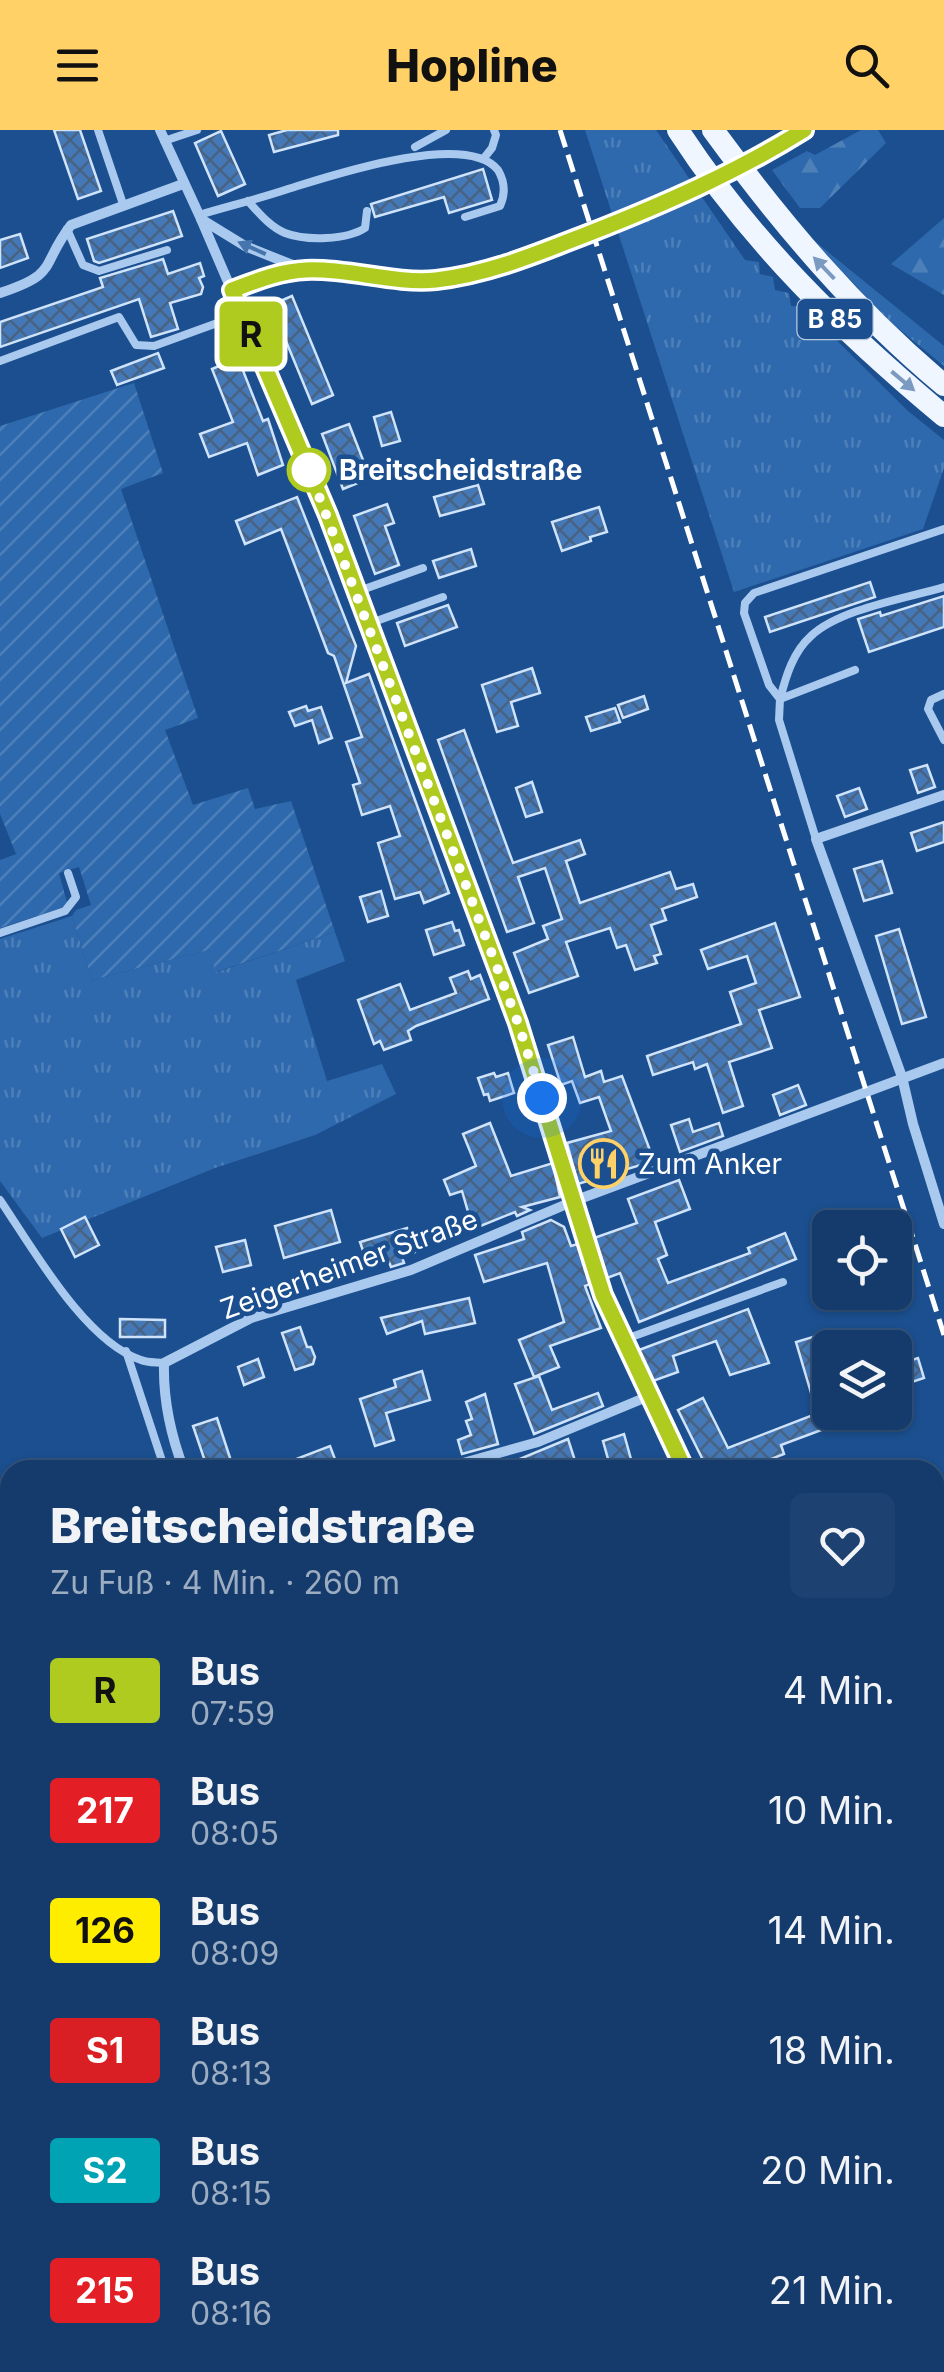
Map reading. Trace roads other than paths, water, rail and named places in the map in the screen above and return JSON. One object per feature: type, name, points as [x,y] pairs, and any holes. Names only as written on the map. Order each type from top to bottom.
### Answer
[{"type":"main road","name":"B 85","points":[[678,130],[788,270],[890,370],[944,416]]},
{"type":"main road","name":"B 85","points":[[713,130],[808,252],[908,355],[944,385]]},
{"type":"street","points":[[232,290],[267,276],[306,270],[435,280],[479,272],[659,206],[770,152],[804,130]]},
{"type":"street","points":[[162,135],[308,467],[522,1036],[603,1295],[681,1460]]},
{"type":"street","points":[[0,293],[28,284],[45,273],[67,229],[81,219],[183,184]]},
{"type":"street","points":[[200,217],[245,246],[306,270]]},
{"type":"street","points":[[944,794],[816,839],[902,1077],[912,1124],[944,1224]]},
{"type":"street","name":"Zeigerheimer Straße","points":[[164,1363],[251,1318],[411,1270],[574,1201],[944,1063]]},
{"type":"street","points":[[164,1363],[164,1388],[181,1460]]},
{"type":"street","points":[[474,1460],[538,1442],[649,1396]]},
{"type":"lane","points":[[98,130],[124,204]]},
{"type":"lane","points":[[162,135],[197,130]]},
{"type":"lane","points":[[409,151],[446,130]]},
{"type":"lane","points":[[484,158],[492,148],[494,130]]},
{"type":"lane","points":[[200,217],[362,161],[409,151],[456,150],[484,158],[499,172],[504,186],[500,206],[465,217]]},
{"type":"lane","points":[[248,201],[267,222],[302,236],[354,235],[365,228],[368,211]]},
{"type":"lane","points":[[67,229],[83,265],[99,271],[167,250]]},
{"type":"lane","points":[[0,362],[120,317],[136,345],[154,346],[242,314]]},
{"type":"lane","points":[[780,699],[769,685],[744,613],[745,603],[754,593],[944,529]]},
{"type":"lane","points":[[356,592],[423,568]]},
{"type":"lane","points":[[816,839],[779,720],[788,670],[814,632],[849,615],[944,587]]},
{"type":"lane","points":[[368,624],[444,597]]},
{"type":"lane","points":[[780,699],[855,670]]},
{"type":"lane","points":[[944,694],[932,700],[928,709],[944,740]]},
{"type":"lane","points":[[0,933],[65,911],[76,898],[68,872]]},
{"type":"lane","points":[[0,1200],[65,1297],[106,1338],[140,1360],[164,1363]]},
{"type":"lane","points":[[624,1340],[783,1282]]},
{"type":"lane","points":[[126,1351],[162,1460]]},
{"type":"lane","points":[[154,1436],[172,1430]]},
{"type":"railway","points":[[560,130],[944,1335]]},
{"type":"place","name":"Breitscheidstraße","points":[[309,470]]},
{"type":"place","name":"Zum Anker","points":[[603,1164]]}]
